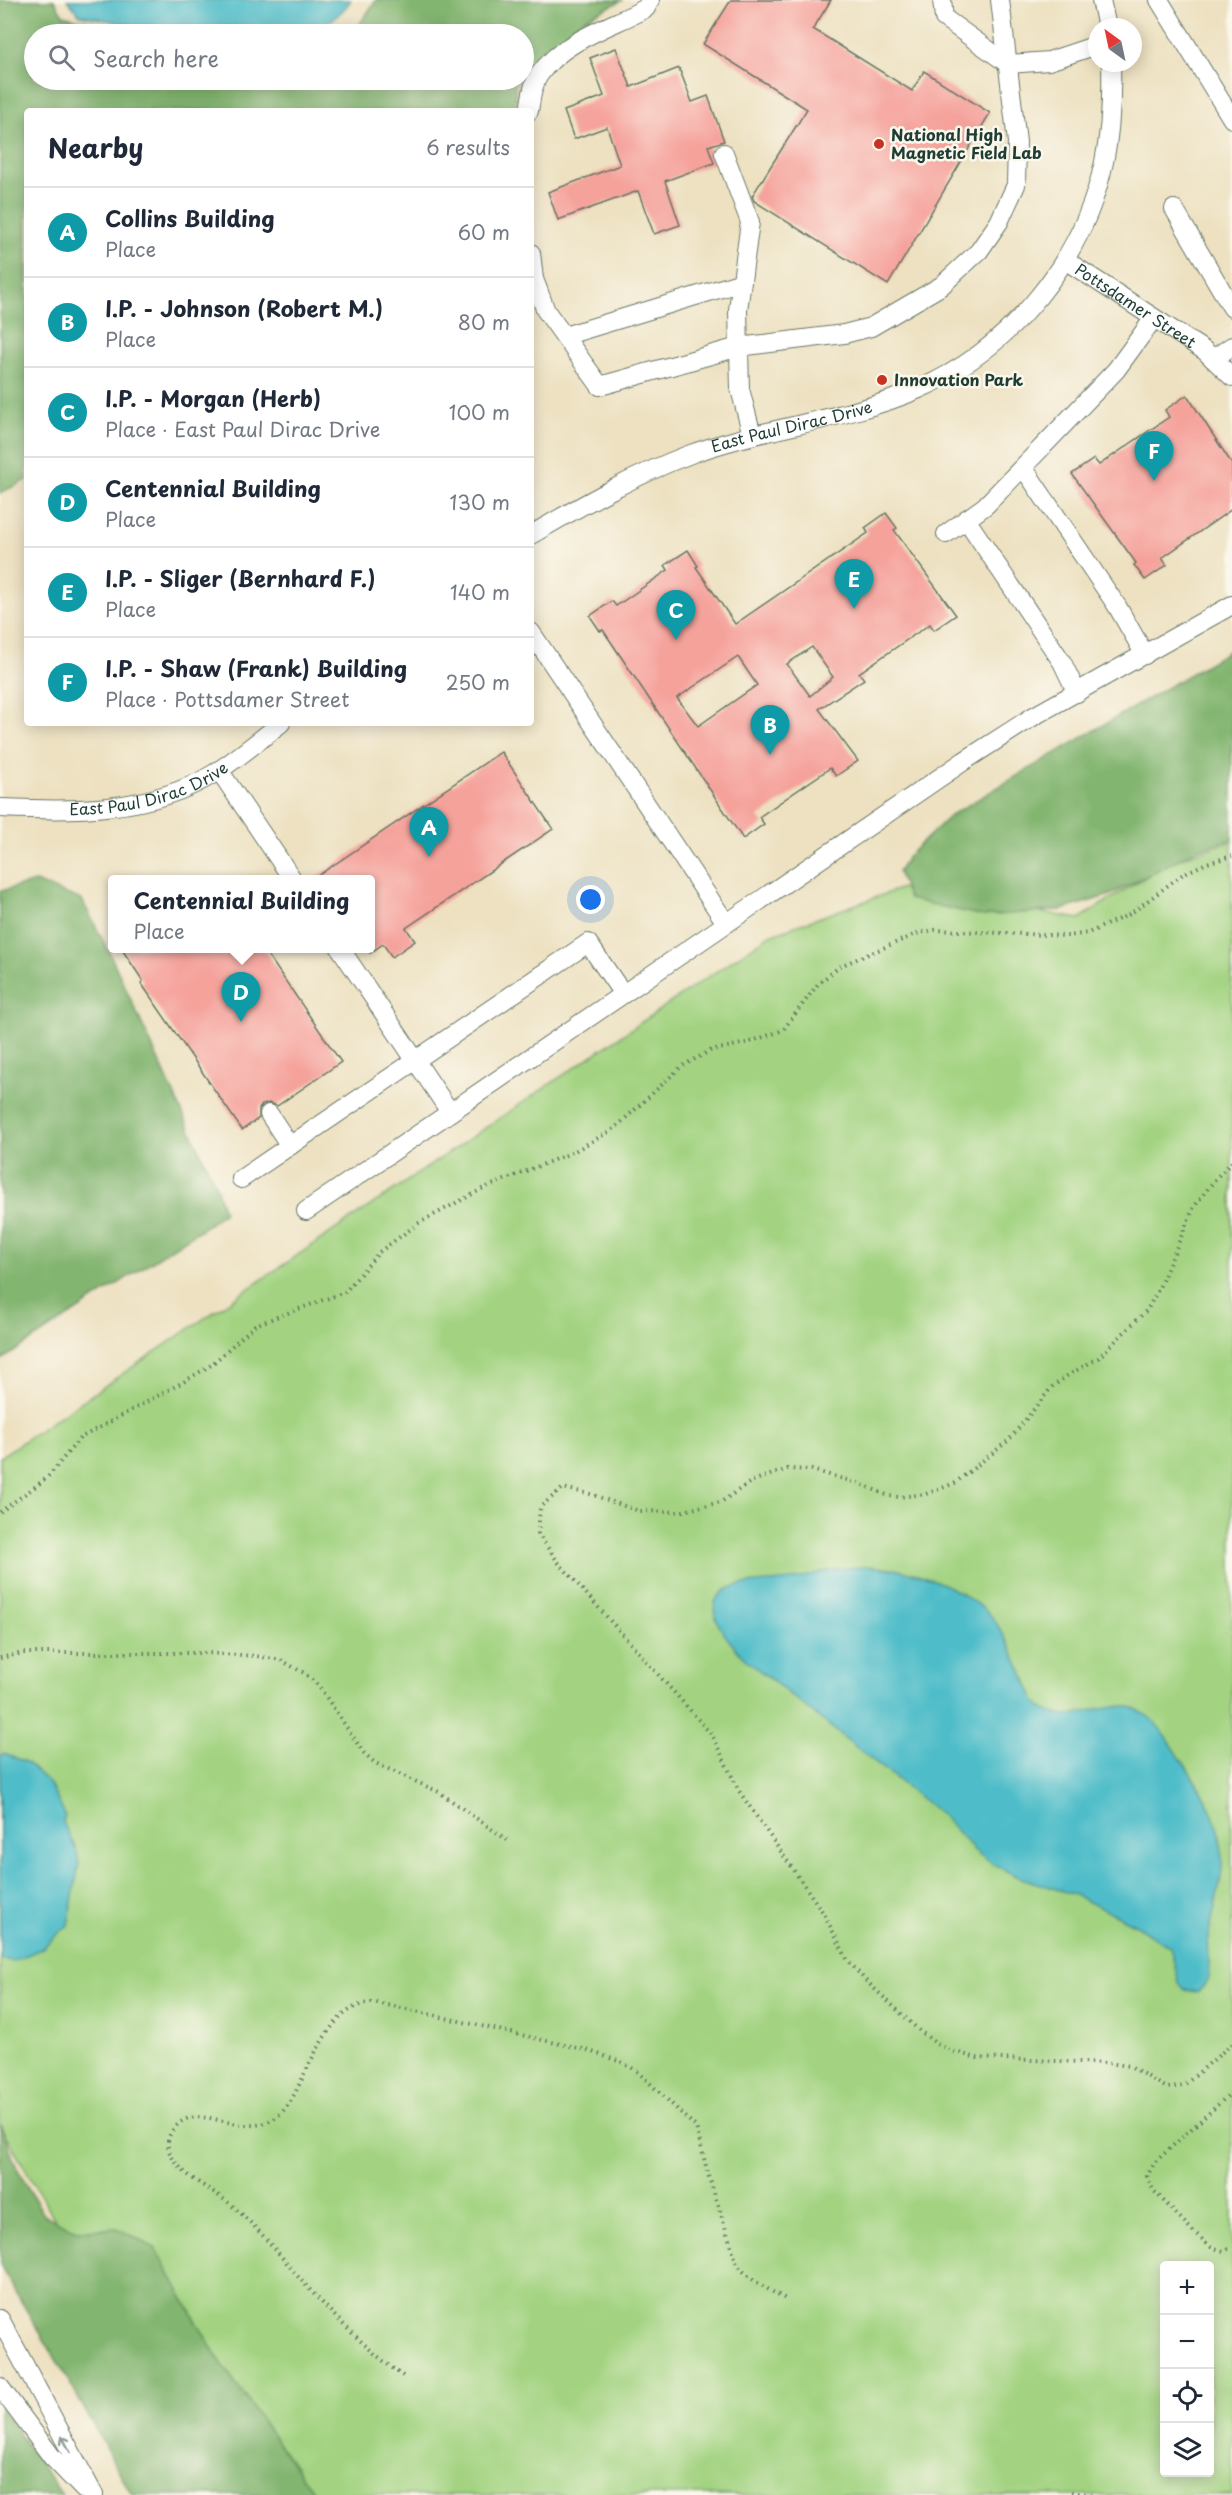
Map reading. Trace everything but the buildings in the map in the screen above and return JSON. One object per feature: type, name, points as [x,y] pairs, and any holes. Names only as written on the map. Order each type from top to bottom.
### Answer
[{"type":"street","points":[[534,84],[538,75],[564,50],[646,8],[650,0]]},
{"type":"street","points":[[942,0],[944,18],[1008,64],[1049,62],[1088,48]]},
{"type":"street","points":[[534,279],[546,311],[600,386],[739,347],[844,334],[871,327],[941,286],[979,251],[999,222],[1016,185],[1017,142],[1000,0]]},
{"type":"street","points":[[1101,0],[1105,18]]},
{"type":"street","points":[[1159,0],[1232,119]]},
{"type":"street","name":"East Paul Dirac Drive","points":[[534,533],[635,477],[690,455],[752,435],[878,404],[919,389],[954,371],[992,343],[1021,317],[1065,261],[1092,204],[1104,163],[1112,101],[1111,72]]},
{"type":"street","points":[[529,108],[532,90]]},
{"type":"street","points":[[724,153],[750,222],[738,310],[740,389],[752,435]]},
{"type":"street","points":[[1174,209],[1232,309]]},
{"type":"street","name":"Pottsdamer Street","points":[[1065,261],[1154,318],[1213,359],[1232,377]]},
{"type":"street","points":[[564,336],[742,282]]},
{"type":"street","points":[[946,534],[985,506],[1023,467],[1116,370],[1154,318]]},
{"type":"street","points":[[1213,359],[1232,346]]},
{"type":"street","points":[[1023,467],[1117,606],[1144,655]]},
{"type":"street","points":[[966,519],[1062,662],[1077,693]]},
{"type":"street","points":[[306,1211],[964,761],[1034,716],[1232,605]]},
{"type":"street","points":[[534,636],[726,923]]},
{"type":"street","name":"East Paul Dirac Drive","points":[[0,808],[90,810],[126,805],[181,789],[219,770],[247,751],[276,726]]},
{"type":"street","points":[[219,770],[290,875]]},
{"type":"street","points":[[241,1179],[588,943],[623,994]]},
{"type":"street","points":[[342,953],[450,1112]]},
{"type":"street","points":[[269,1114],[290,1146]]},
{"type":"street","points":[[0,2319],[94,2495]]},
{"type":"street","points":[[0,2387],[41,2443],[89,2495]]},
{"type":"path","points":[[0,1512],[47,1478],[80,1438],[203,1370],[255,1325],[345,1292],[380,1252],[419,1223],[483,1189],[571,1153],[614,1129],[682,1066],[710,1052],[750,1042],[783,1030],[818,984],[840,966],[919,933],[935,930],[1068,936],[1088,933],[1130,914],[1183,874],[1207,863],[1232,856]]},
{"type":"path","points":[[1232,1162],[1216,1178],[1194,1207],[1147,1310],[1098,1358],[1053,1387],[1009,1440],[956,1483],[926,1494],[899,1497],[889,1496],[858,1483],[812,1470],[788,1469],[752,1481],[721,1502],[679,1512],[639,1511],[590,1494],[563,1488],[540,1507],[538,1534],[558,1562],[712,1735],[739,1791],[824,1914],[847,1959],[864,1979],[921,2032],[952,2051],[977,2058],[1108,2063],[1130,2066],[1167,2088],[1183,2086],[1232,2044]]},
{"type":"path","points":[[0,1659],[23,1653],[205,1653],[280,1660],[304,1673],[318,1685],[364,1753],[375,1763],[439,1792],[510,1842]]},
{"type":"path","points":[[403,2376],[384,2362],[303,2282],[251,2222],[219,2195],[182,2169],[170,2153],[167,2143],[170,2133],[177,2124],[187,2119],[212,2120],[247,2126],[269,2122],[280,2116],[291,2102],[318,2048],[332,2026],[344,2014],[369,2003],[393,2006],[587,2050],[621,2062],[636,2071],[696,2127],[708,2174],[737,2264],[759,2285],[786,2299]]},
{"type":"path","points":[[1232,2092],[1155,2162],[1147,2176],[1153,2190],[1211,2247],[1224,2251],[1232,2247]]},
{"type":"path","points":[[1072,2492],[1092,2495]]},
{"type":"green space","points":[[0,0],[54,0],[63,15],[98,24],[24,24],[24,90],[515,90],[516,108],[24,108],[24,481],[0,493]]},
{"type":"green space","points":[[376,0],[623,0],[586,18],[546,47],[534,62],[534,24],[360,24]]},
{"type":"green space","points":[[1232,649],[1232,839],[1196,850],[1110,895],[1061,910],[983,916],[909,899],[898,872],[909,855],[951,815]]},
{"type":"green space","points":[[1232,841],[1232,2495],[216,2495],[0,2126],[0,1457],[770,935],[902,888],[1079,919],[1169,862]]},
{"type":"green space","points":[[35,882],[82,900],[109,953],[216,1186],[224,1212],[0,1361],[0,891]]},
{"type":"green space","points":[[0,2124],[18,2171],[44,2215],[76,2231],[117,2228],[155,2248],[215,2354],[315,2495],[132,2495],[66,2376],[0,2266]]},
{"type":"green space","points":[[0,2406],[62,2495],[0,2495]]},
{"type":"water","points":[[67,0],[351,0],[326,24],[127,24],[80,15]]},
{"type":"water","points":[[867,1566],[895,1569],[934,1580],[959,1592],[985,1610],[1008,1643],[1036,1702],[1048,1711],[1061,1715],[1118,1706],[1132,1708],[1146,1715],[1162,1731],[1205,1799],[1217,1825],[1220,1838],[1222,1867],[1220,1885],[1207,1947],[1210,1974],[1204,1986],[1197,1992],[1185,1990],[1179,1983],[1170,1947],[1136,1925],[1075,1895],[1021,1878],[992,1864],[974,1850],[942,1815],[745,1659],[725,1635],[715,1616],[714,1606],[718,1597],[732,1587],[790,1580],[830,1570]]},
{"type":"water","points":[[4,1754],[26,1762],[49,1783],[65,1815],[63,1822],[77,1852],[79,1864],[68,1925],[41,1949],[13,1961],[0,1959],[0,1755]]},
{"type":"place","name":"National High Magnetic Field Lab","points":[[879,144]]},
{"type":"place","name":"Innovation Park","points":[[882,380]]},
{"type":"place","name":"I.P. - Shaw (Frank) Building","points":[[1154,481]]},
{"type":"place","name":"I.P. - Sliger (Bernhard F.)","points":[[854,609]]},
{"type":"place","name":"I.P. - Morgan (Herb)","points":[[676,640]]},
{"type":"place","name":"I.P. - Johnson (Robert M.)","points":[[770,755]]},
{"type":"place","name":"Collins Building","points":[[429,857]]},
{"type":"place","name":"Centennial Building","points":[[241,1022]]}]
